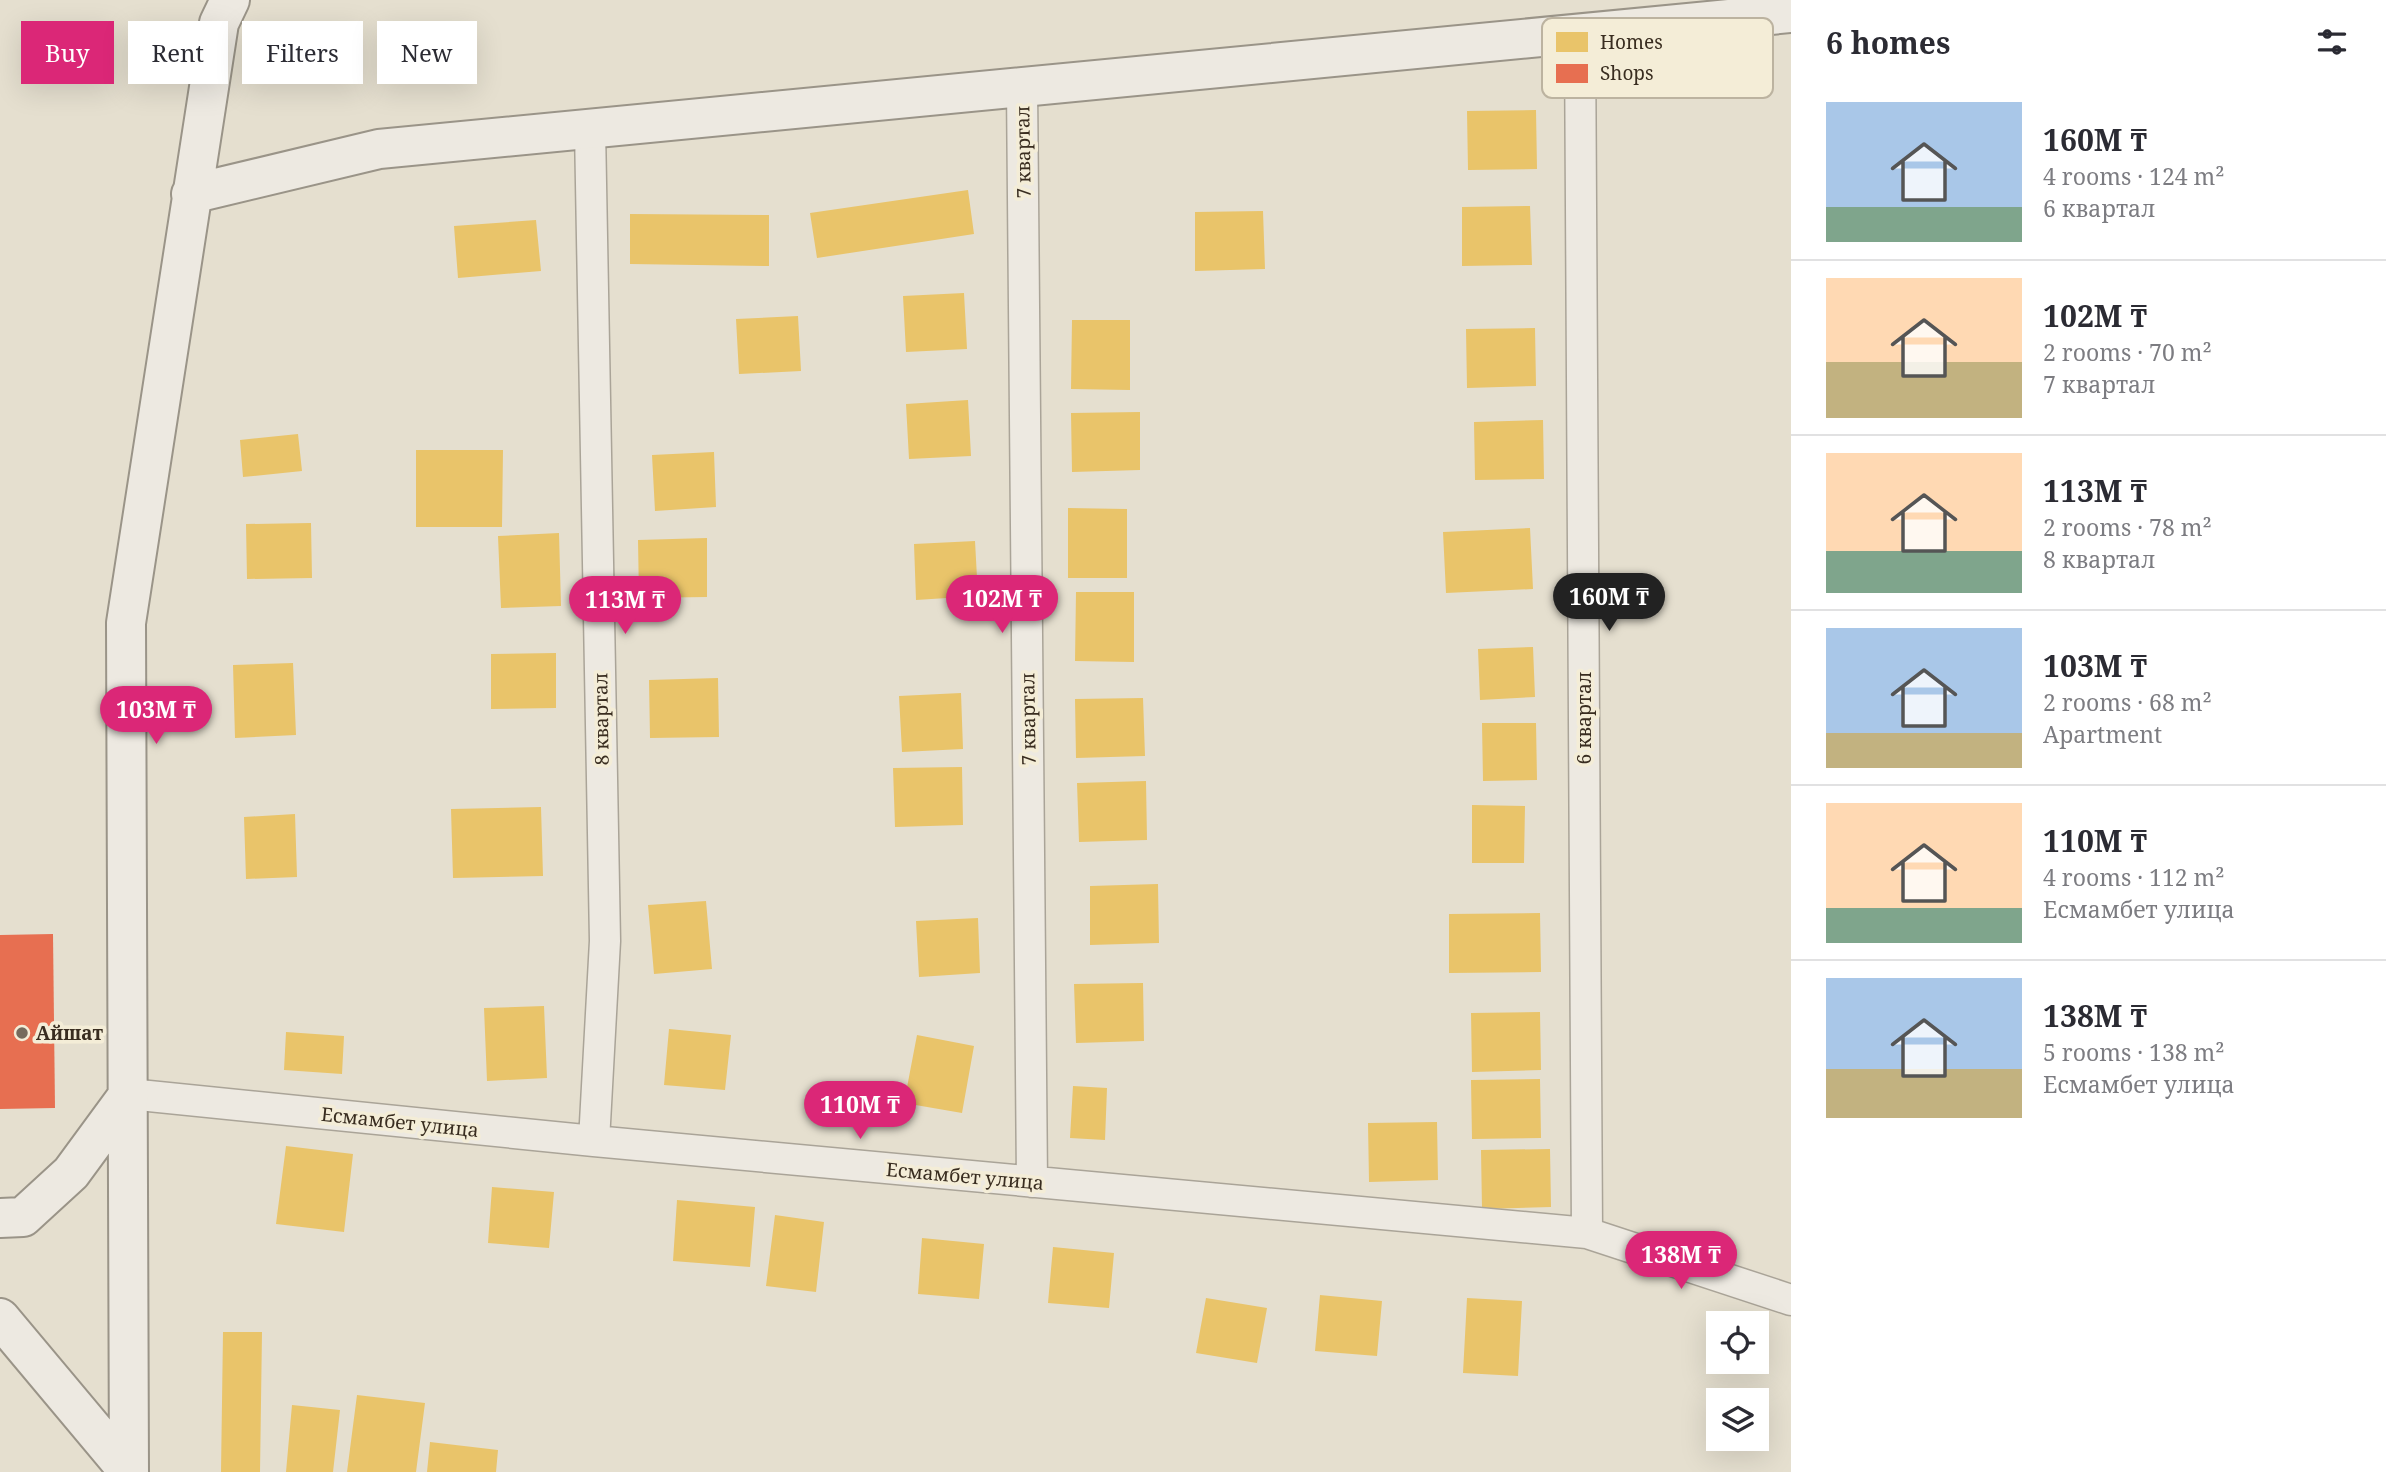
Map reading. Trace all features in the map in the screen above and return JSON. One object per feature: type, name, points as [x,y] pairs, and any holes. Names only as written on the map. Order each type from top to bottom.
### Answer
[{"type":"street","points":[[129,1472],[126,623],[219,23],[230,0]]},
{"type":"street","points":[[1741,18],[1791,13]]},
{"type":"street","points":[[191,194],[379,149],[1542,38]]},
{"type":"street","name":"7 квартал","points":[[1022,87],[1032,1182]]},
{"type":"street","name":"6 квартал","points":[[1580,98],[1587,1233]]},
{"type":"street","name":"8 квартал","points":[[590,129],[605,941],[594,1141]]},
{"type":"street","points":[[0,1218],[23,1217],[71,1172],[129,1094]]},
{"type":"street","name":"Есмамбет улица","points":[[129,1094],[594,1141],[1587,1233],[1791,1300]]},
{"type":"street","points":[[0,1318],[129,1472]]},
{"type":"building: Homes","points":[[1536,110],[1537,169],[1468,170],[1467,111]]},
{"type":"building: Homes","points":[[968,190],[974,234],[817,258],[810,213]]},
{"type":"building: Homes","points":[[1530,206],[1532,265],[1462,266],[1462,207]]},
{"type":"building: Homes","points":[[1263,211],[1265,269],[1195,271],[1195,212]]},
{"type":"building: Homes","points":[[630,214],[769,215],[769,266],[630,264]]},
{"type":"building: Homes","points":[[536,220],[541,271],[458,278],[454,226]]},
{"type":"building: Homes","points":[[964,293],[967,349],[906,352],[903,296]]},
{"type":"building: Homes","points":[[798,316],[801,371],[739,374],[736,319]]},
{"type":"building: Homes","points":[[1072,320],[1130,320],[1130,390],[1071,389]]},
{"type":"building: Homes","points":[[1535,328],[1536,386],[1467,388],[1466,329]]},
{"type":"building: Homes","points":[[968,400],[971,456],[909,459],[906,404]]},
{"type":"building: Homes","points":[[1140,412],[1140,470],[1072,472],[1071,413]]},
{"type":"building: Homes","points":[[1543,420],[1544,479],[1475,480],[1474,422]]},
{"type":"building: Homes","points":[[298,434],[302,471],[243,477],[240,440]]},
{"type":"building: Homes","points":[[416,450],[503,450],[502,527],[416,527]]},
{"type":"building: Homes","points":[[714,452],[716,507],[655,511],[652,455]]},
{"type":"building: Homes","points":[[1068,508],[1127,509],[1127,578],[1068,578]]},
{"type":"building: Homes","points":[[311,523],[312,578],[247,579],[246,524]]},
{"type":"building: Homes","points":[[1530,528],[1533,589],[1446,593],[1443,532]]},
{"type":"building: Homes","points":[[559,533],[561,606],[501,608],[498,536]]},
{"type":"building: Homes","points":[[707,538],[707,597],[639,598],[638,540]]},
{"type":"building: Homes","points":[[975,541],[978,596],[916,600],[914,544]]},
{"type":"building: Homes","points":[[1076,592],[1134,592],[1134,662],[1075,661]]},
{"type":"building: Homes","points":[[1533,647],[1535,697],[1480,700],[1478,649]]},
{"type":"building: Homes","points":[[556,653],[556,708],[491,709],[491,654]]},
{"type":"building: Homes","points":[[293,663],[296,735],[235,738],[233,665]]},
{"type":"building: Homes","points":[[718,678],[719,737],[650,738],[649,680]]},
{"type":"building: Homes","points":[[961,693],[963,749],[902,752],[899,696]]},
{"type":"building: Homes","points":[[1143,698],[1145,756],[1076,758],[1075,699]]},
{"type":"building: Homes","points":[[1482,723],[1536,723],[1537,780],[1483,781]]},
{"type":"building: Homes","points":[[962,767],[963,825],[895,827],[893,768]]},
{"type":"building: Homes","points":[[1146,781],[1147,840],[1079,842],[1077,783]]},
{"type":"building: Homes","points":[[1472,805],[1525,806],[1524,863],[1472,863]]},
{"type":"building: Homes","points":[[541,807],[543,876],[453,878],[451,809]]},
{"type":"building: Homes","points":[[295,814],[297,877],[246,879],[244,817]]},
{"type":"building: Homes","points":[[1158,884],[1159,943],[1090,945],[1090,886]]},
{"type":"building: Homes","points":[[706,901],[712,969],[654,974],[648,905]]},
{"type":"building: Homes","points":[[1540,913],[1541,972],[1449,973],[1449,914]]},
{"type":"building: Homes","points":[[978,918],[980,973],[919,977],[916,921]]},
{"type":"building: Homes","points":[[1143,983],[1144,1041],[1076,1043],[1074,984]]},
{"type":"building: Homes","points":[[544,1006],[547,1078],[487,1081],[484,1008]]},
{"type":"building: Homes","points":[[1540,1012],[1541,1070],[1472,1072],[1471,1013]]},
{"type":"building: Homes","points":[[669,1029],[731,1035],[725,1090],[664,1085]]},
{"type":"building: Homes","points":[[286,1032],[344,1036],[342,1074],[284,1070]]},
{"type":"building: Homes","points":[[917,1035],[974,1046],[962,1113],[904,1103]]},
{"type":"building: Homes","points":[[1540,1079],[1541,1138],[1472,1139],[1471,1080]]},
{"type":"building: Homes","points":[[1073,1086],[1107,1088],[1105,1140],[1070,1138]]},
{"type":"building: Homes","points":[[1437,1122],[1438,1180],[1369,1182],[1368,1123]]},
{"type":"building: Homes","points":[[286,1146],[353,1154],[344,1232],[276,1224]]},
{"type":"building: Homes","points":[[1550,1149],[1551,1207],[1482,1209],[1481,1150]]},
{"type":"building: Homes","points":[[492,1187],[554,1192],[549,1248],[488,1243]]},
{"type":"building: Homes","points":[[677,1200],[755,1207],[750,1267],[673,1261]]},
{"type":"building: Homes","points":[[775,1215],[824,1222],[816,1292],[766,1286]]},
{"type":"building: Homes","points":[[922,1238],[984,1244],[979,1299],[918,1294]]},
{"type":"building: Homes","points":[[1053,1247],[1114,1253],[1109,1308],[1048,1303]]},
{"type":"building: Homes","points":[[1320,1295],[1382,1301],[1377,1356],[1315,1351]]},
{"type":"building: Homes","points":[[1206,1298],[1267,1308],[1257,1363],[1196,1353]]},
{"type":"building: Homes","points":[[1467,1298],[1522,1301],[1518,1376],[1463,1373]]},
{"type":"building: Homes","points":[[223,1332],[262,1332],[260,1472],[221,1472]]},
{"type":"building: Homes","points":[[357,1395],[425,1403],[416,1472],[347,1472]]},
{"type":"building: Homes","points":[[292,1405],[340,1410],[333,1472],[286,1472]]},
{"type":"building: Homes","points":[[430,1442],[498,1450],[496,1472],[427,1472]]},
{"type":"building: Shops","points":[[53,934],[55,1108],[0,1109],[0,935]]},
{"type":"place","name":"Айшат","points":[[22,1033]]}]
